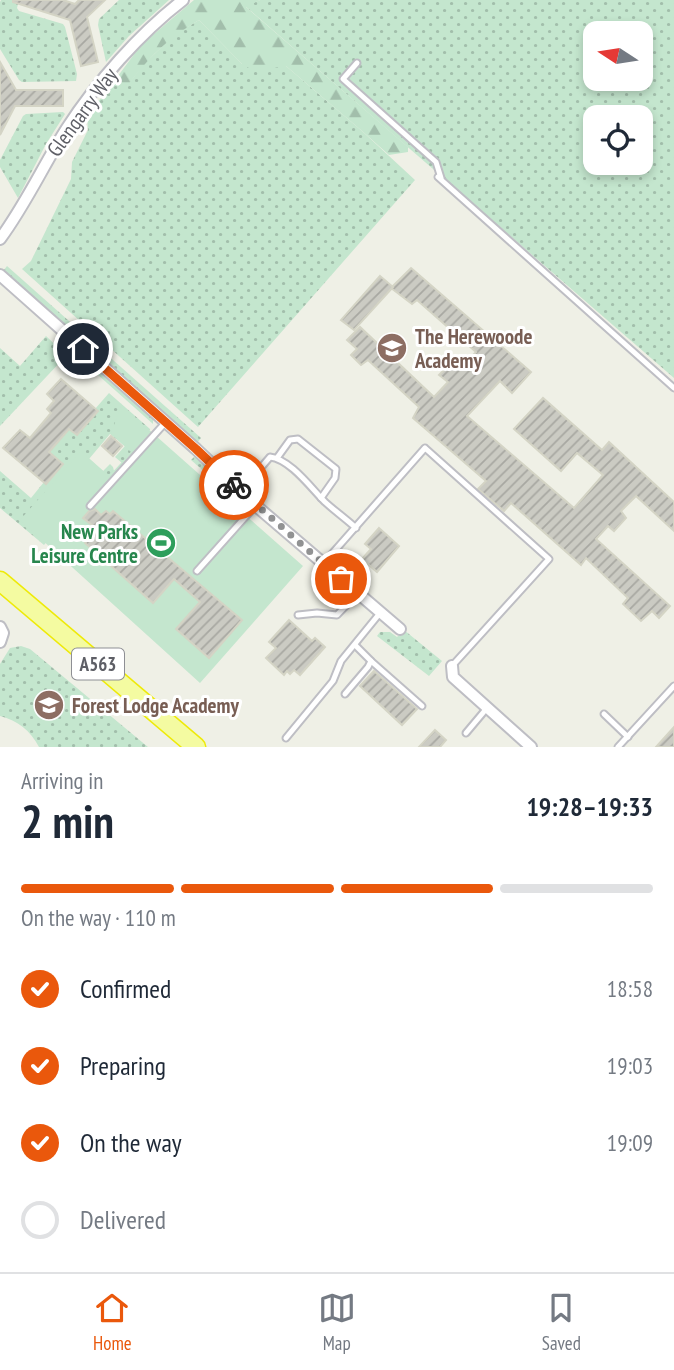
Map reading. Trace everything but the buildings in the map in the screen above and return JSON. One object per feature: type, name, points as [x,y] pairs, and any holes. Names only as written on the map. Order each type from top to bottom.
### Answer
[{"type":"highway","name":"A563","points":[[0,581],[197,747]]},
{"type":"street","name":"Glengarry Way","points":[[0,239],[69,126],[93,93],[147,30],[183,0]]},
{"type":"street","points":[[0,275],[255,505],[400,629]]},
{"type":"street","points":[[0,627],[3,633],[0,642]]},
{"type":"street","points":[[452,666],[453,677],[531,747]]},
{"type":"lane","points":[[358,63],[343,79],[436,162],[440,179],[674,388]]},
{"type":"lane","points":[[90,506],[165,423]]},
{"type":"lane","points":[[278,458],[290,440],[298,439],[336,469],[335,478],[321,498]]},
{"type":"lane","points":[[324,564],[425,448],[549,559],[452,666]]},
{"type":"lane","points":[[241,492],[270,457],[278,458],[356,527]]},
{"type":"lane","points":[[197,571],[255,505]]},
{"type":"lane","points":[[299,614],[337,615],[358,593]]},
{"type":"lane","points":[[286,738],[333,681],[341,661],[380,613]]},
{"type":"lane","points":[[355,645],[422,706]]},
{"type":"lane","points":[[345,694],[371,661]]},
{"type":"lane","points":[[618,747],[674,686]]},
{"type":"lane","points":[[466,733],[487,708]]},
{"type":"lane","points":[[604,714],[628,737]]},
{"type":"green space","points":[[1,0],[19,0],[19,11],[63,24],[77,74],[76,81],[19,80],[0,49]]},
{"type":"green space","points":[[119,0],[169,0],[129,36],[106,62],[99,19]]},
{"type":"green space","points":[[194,0],[260,0],[246,7],[408,147],[408,152],[389,155],[286,66],[254,71],[242,64],[199,20],[159,50],[126,88],[112,84],[141,45]]},
{"type":"green space","points":[[260,0],[674,0],[674,378],[245,6]]},
{"type":"green space","points":[[199,20],[242,64],[286,66],[415,180],[198,427],[22,269],[31,261],[71,179],[72,162],[88,130],[87,116],[112,84],[126,87],[143,65],[174,35]]},
{"type":"green space","points":[[65,114],[18,198],[0,167],[0,160],[23,116]]},
{"type":"green space","points":[[7,266],[201,438],[197,443],[4,270]]},
{"type":"green space","points":[[46,336],[64,353],[64,358],[0,426],[0,348],[20,366]]},
{"type":"green space","points":[[88,357],[153,416],[153,424],[79,358]]},
{"type":"green space","points":[[109,393],[150,429],[122,463],[115,457],[125,446],[110,434],[89,459],[103,471],[110,464],[114,471],[96,491],[89,493],[44,545],[0,508],[0,471],[31,498],[63,464],[49,452],[64,435],[57,429],[62,423],[77,435]]},
{"type":"green space","name":"New Parks Leisure Centre","points":[[121,405],[303,566],[200,683],[20,520],[81,451],[109,476],[131,452],[111,434]]},
{"type":"green space","points":[[196,455],[247,501],[247,509],[191,460]]},
{"type":"green space","points":[[404,630],[442,661],[429,676],[377,636],[380,632],[390,632],[397,637]]},
{"type":"green space","name":"Forest Lodge Academy","points":[[21,646],[30,649],[148,747],[39,747],[23,727],[0,716],[0,664],[10,648]]},
{"type":"way so far","points":[[234,485],[341,579]]},
{"type":"place","name":"The Herewoode Academy","points":[[392,348]]},
{"type":"place","name":"New Parks Leisure Centre","points":[[161,543]]},
{"type":"place","name":"Forest Lodge Academy","points":[[49,705]]},
{"type":"route","points":[[83,349],[234,485]]}]
